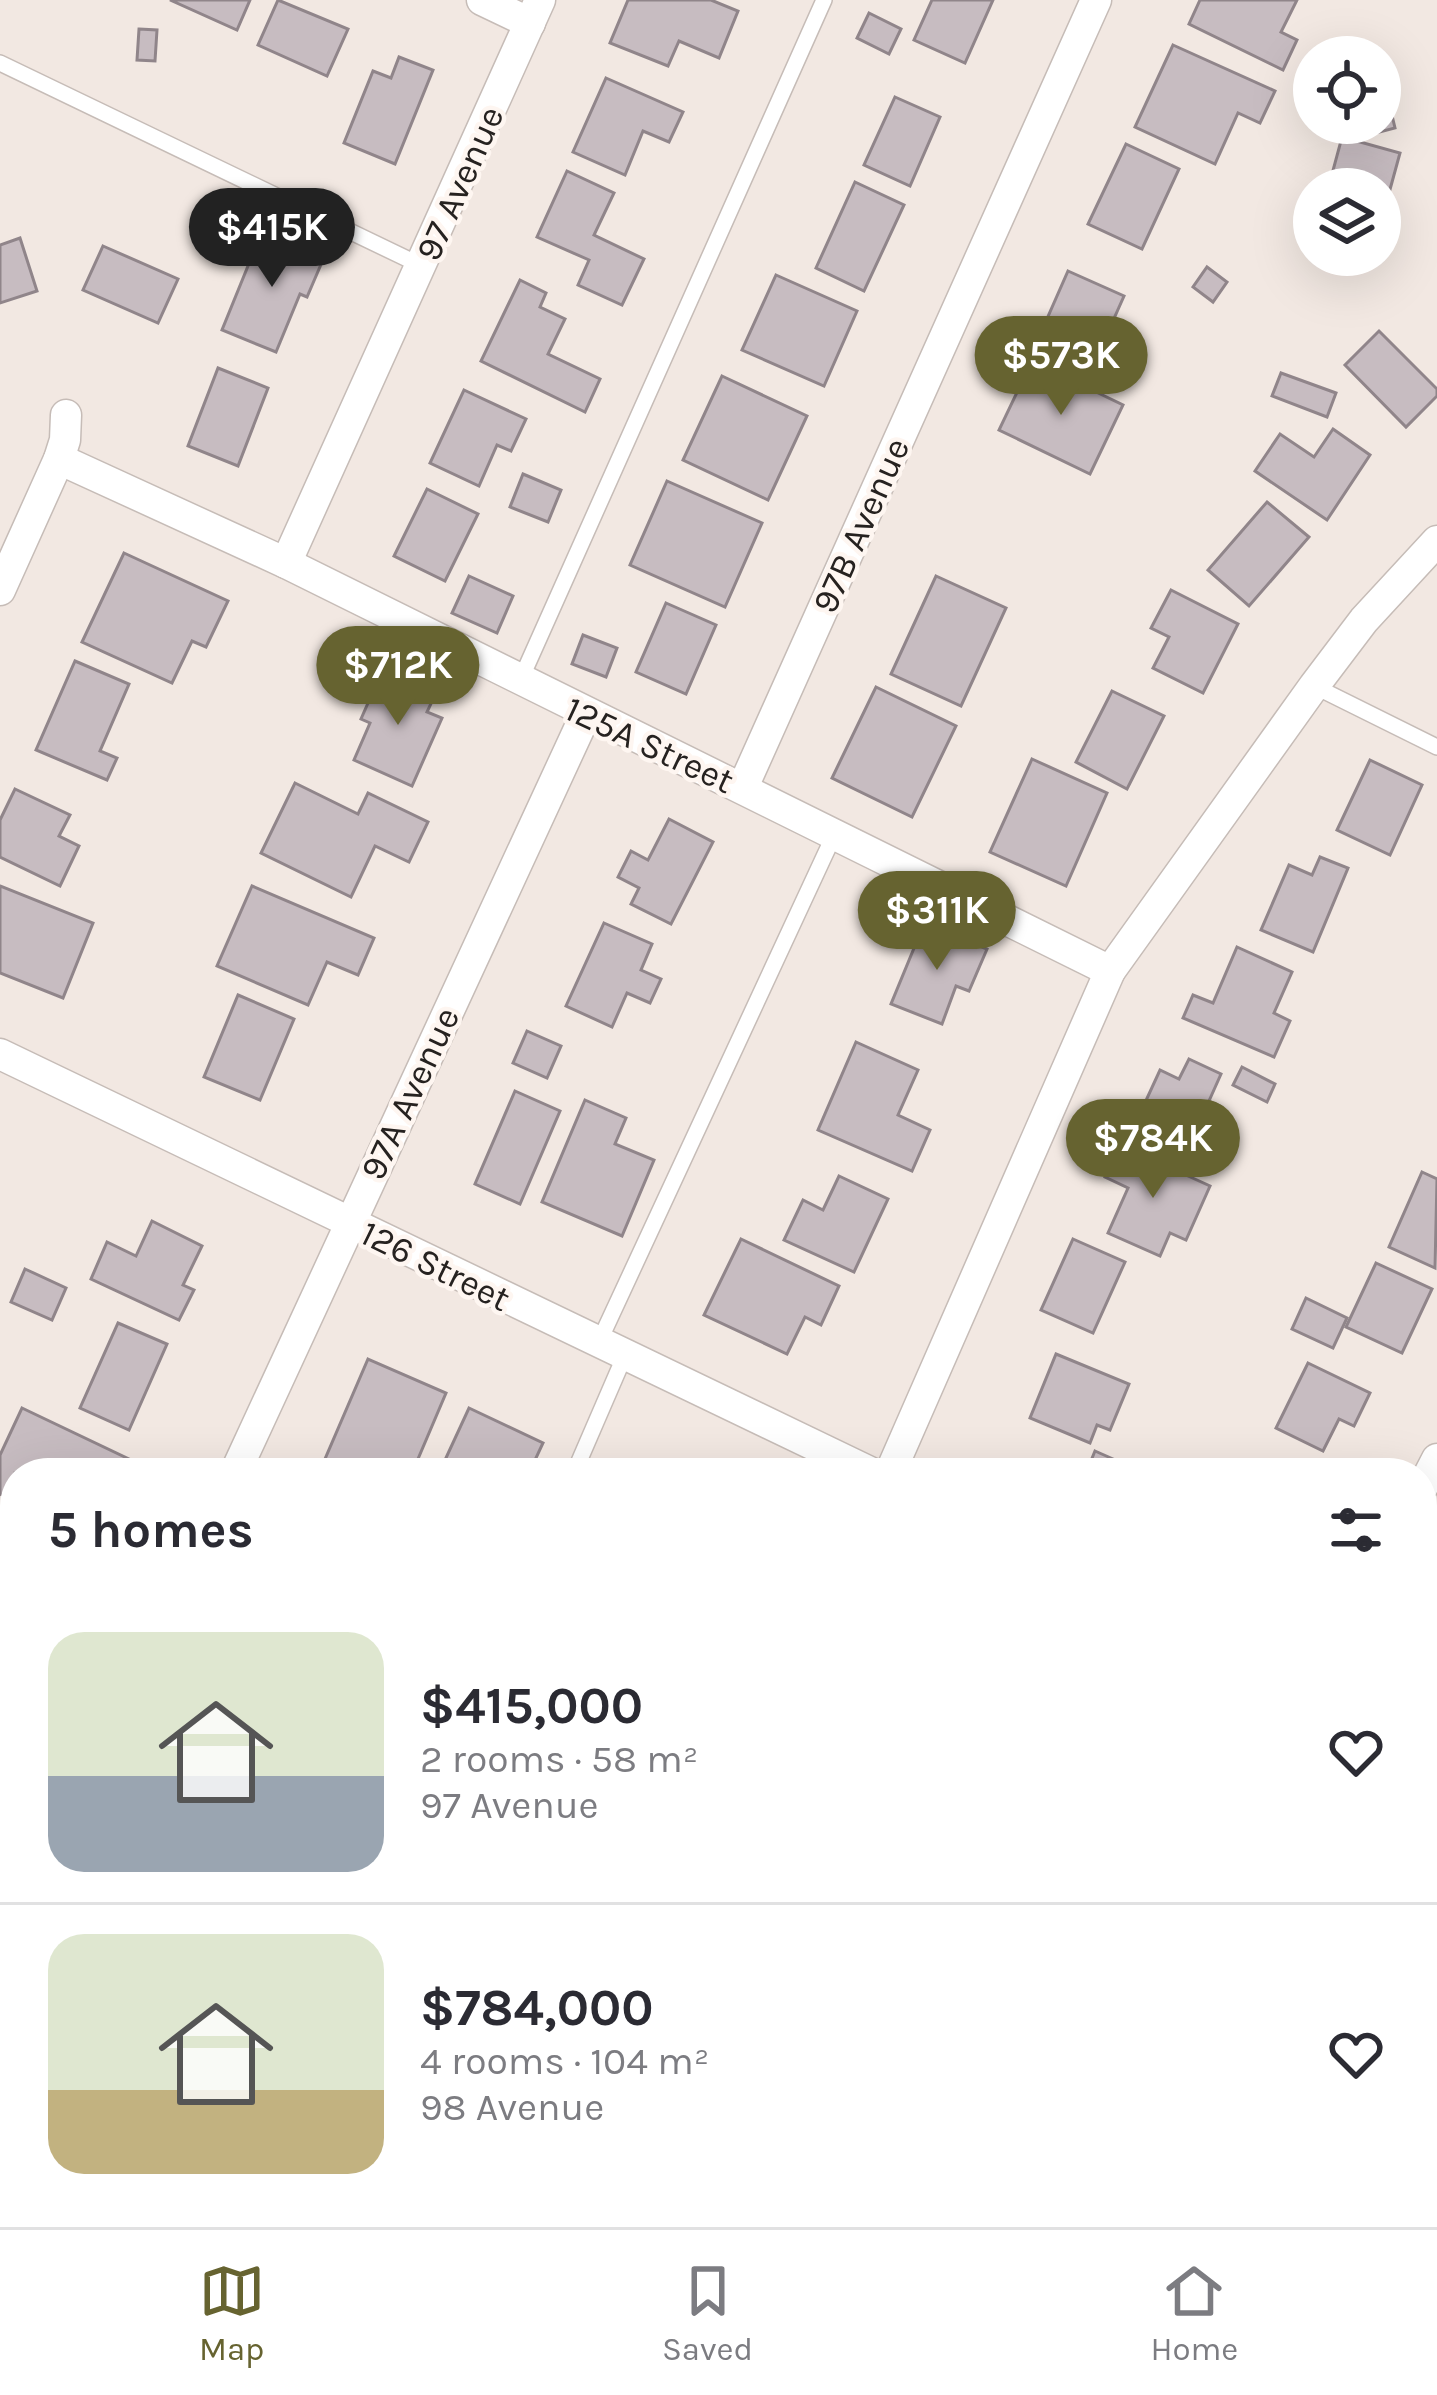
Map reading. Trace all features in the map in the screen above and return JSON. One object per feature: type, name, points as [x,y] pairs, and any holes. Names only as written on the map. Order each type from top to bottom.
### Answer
[{"type":"street","points":[[482,0],[535,12]]},
{"type":"street","name":"97B Avenue","points":[[743,788],[1096,0]]},
{"type":"street","name":"97 Avenue","points":[[286,562],[535,12]]},
{"type":"street","points":[[0,590],[59,459],[66,415]]},
{"type":"street","name":"125A Street","points":[[59,459],[286,562],[1110,971]]},
{"type":"street","points":[[897,1458],[1110,971],[1313,686],[1364,620],[1437,541]]},
{"type":"street","name":"97A Avenue","points":[[242,1458],[586,714]]},
{"type":"street","name":"126 Street","points":[[0,1054],[841,1458]]},
{"type":"lane","points":[[520,681],[824,0]]},
{"type":"lane","points":[[0,62],[422,266]]},
{"type":"lane","points":[[1313,686],[1437,747]]},
{"type":"lane","points":[[579,1458],[612,1349],[835,833]]},
{"type":"building","points":[[170,0],[250,0],[237,30]]},
{"type":"building","points":[[278,0],[348,29],[327,76],[258,45]]},
{"type":"building","points":[[628,0],[711,0],[738,11],[719,58],[679,41],[668,66],[610,43]]},
{"type":"building","points":[[932,0],[993,0],[965,63],[914,40]]},
{"type":"building","points":[[1200,0],[1297,0],[1281,32],[1293,38],[1283,70],[1189,24]]},
{"type":"building","points":[[869,13],[901,29],[889,54],[857,38]]},
{"type":"building","points":[[139,29],[157,30],[155,61],[137,60]]},
{"type":"building","points":[[1173,45],[1275,91],[1260,123],[1238,113],[1215,164],[1135,127]]},
{"type":"building","points":[[399,57],[433,70],[395,164],[344,143],[373,71],[391,78]]},
{"type":"building","points":[[606,78],[683,112],[669,142],[643,131],[625,175],[573,152]]},
{"type":"building","points":[[895,97],[940,117],[910,186],[864,165]]},
{"type":"building","points":[[1126,144],[1179,169],[1142,249],[1088,224]]},
{"type":"building","points":[[1340,144],[1367,144],[1400,153],[1396,168],[1334,168]]},
{"type":"building","points":[[567,171],[614,193],[594,235],[644,259],[622,305],[578,285],[589,260],[537,237]]},
{"type":"building","points":[[855,182],[904,205],[864,291],[816,268]]},
{"type":"building","points":[[263,229],[325,255],[307,297],[300,294],[276,352],[222,330]]},
{"type":"building","points":[[20,238],[37,291],[0,303],[0,245]]},
{"type":"building","points":[[103,246],[178,279],[158,323],[83,290]]},
{"type":"building","points":[[1207,267],[1227,282],[1213,302],[1193,287]]},
{"type":"building","points":[[1068,271],[1124,296],[1095,361],[1039,337]]},
{"type":"building","points":[[776,275],[857,311],[824,386],[742,350]]},
{"type":"building","points":[[520,280],[546,293],[540,307],[565,319],[548,354],[600,379],[585,412],[481,361]]},
{"type":"building","points":[[1379,331],[1437,389],[1437,396],[1406,427],[1345,365]]},
{"type":"building","points":[[1032,361],[1123,405],[1090,474],[999,430]]},
{"type":"building","points":[[218,368],[268,388],[238,466],[188,446]]},
{"type":"building","points":[[1281,373],[1336,393],[1327,417],[1272,396]]},
{"type":"building","points":[[722,376],[807,416],[768,500],[683,460]]},
{"type":"building","points":[[464,390],[526,419],[511,451],[497,445],[479,486],[430,463]]},
{"type":"building","points":[[1333,429],[1370,455],[1327,520],[1255,471],[1280,434],[1314,457]]},
{"type":"building","points":[[523,474],[561,490],[548,522],[510,507]]},
{"type":"building","points":[[667,481],[762,523],[725,607],[630,565]]},
{"type":"building","points":[[427,489],[478,514],[445,581],[394,556]]},
{"type":"building","points":[[1267,502],[1309,537],[1249,606],[1208,570]]},
{"type":"building","points":[[124,553],[228,601],[206,647],[192,641],[172,683],[82,642]]},
{"type":"building","points":[[469,576],[513,596],[497,633],[452,613]]},
{"type":"building","points":[[936,576],[1006,608],[961,706],[891,674]]},
{"type":"building","points":[[1171,590],[1238,624],[1203,693],[1153,668],[1169,637],[1151,628]]},
{"type":"building","points":[[666,603],[716,625],[686,694],[636,672]]},
{"type":"building","points":[[583,635],[617,648],[606,677],[572,664]]},
{"type":"building","points":[[75,661],[129,684],[100,751],[117,758],[107,780],[36,750]]},
{"type":"building","points":[[383,669],[436,693],[427,712],[442,718],[412,786],[354,760],[370,723],[361,719]]},
{"type":"building","points":[[876,687],[956,726],[912,817],[832,778]]},
{"type":"building","points":[[1112,691],[1164,716],[1127,789],[1076,762]]},
{"type":"building","points":[[1032,759],[1107,793],[1066,886],[990,852]]},
{"type":"building","points":[[1370,760],[1422,785],[1390,855],[1337,830]]},
{"type":"building","points":[[295,783],[358,814],[368,793],[428,822],[409,862],[375,846],[351,897],[261,853]]},
{"type":"building","points":[[15,789],[70,815],[59,836],[79,846],[60,886],[0,857],[0,820]]},
{"type":"building","points":[[669,819],[713,842],[671,924],[631,904],[639,888],[618,877],[631,851],[648,860]]},
{"type":"building","points":[[1320,857],[1348,868],[1313,952],[1261,930],[1289,865],[1312,875]]},
{"type":"building","points":[[0,886],[93,923],[63,998],[0,973]]},
{"type":"building","points":[[252,886],[374,938],[358,975],[327,962],[308,1005],[217,966]]},
{"type":"building","points":[[604,923],[652,944],[641,970],[661,979],[650,1003],[627,993],[612,1027],[566,1006]]},
{"type":"building","points":[[924,924],[987,949],[969,991],[956,986],[942,1024],[891,1004]]},
{"type":"building","points":[[1237,947],[1292,972],[1274,1013],[1290,1021],[1274,1057],[1183,1018],[1193,995],[1213,1003]]},
{"type":"building","points":[[238,995],[294,1019],[260,1100],[204,1077]]},
{"type":"building","points":[[527,1031],[561,1046],[547,1078],[513,1063]]},
{"type":"building","points":[[856,1042],[918,1070],[898,1115],[930,1130],[912,1171],[818,1130]]},
{"type":"building","points":[[1189,1059],[1221,1074],[1209,1101],[1220,1106],[1200,1149],[1137,1120],[1160,1070],[1179,1079]]},
{"type":"building","points":[[1242,1067],[1275,1084],[1267,1102],[1233,1085]]},
{"type":"building","points":[[515,1091],[560,1111],[520,1204],[475,1184]]},
{"type":"building","points":[[585,1100],[626,1118],[615,1144],[654,1160],[622,1236],[542,1202]]},
{"type":"building","points":[[1120,1145],[1210,1186],[1186,1240],[1170,1233],[1160,1256],[1108,1233],[1128,1188],[1105,1177]]},
{"type":"building","points":[[1422,1172],[1437,1179],[1435,1268],[1389,1247]]},
{"type":"building","points":[[839,1176],[888,1199],[854,1272],[784,1240],[803,1200],[823,1210]]},
{"type":"building","points":[[152,1221],[202,1246],[183,1285],[194,1290],[179,1320],[91,1279],[107,1242],[136,1256]]},
{"type":"building","points":[[741,1239],[839,1286],[821,1325],[805,1317],[787,1354],[704,1315]]},
{"type":"building","points":[[1073,1239],[1125,1262],[1093,1333],[1041,1310]]},
{"type":"building","points":[[1376,1263],[1432,1289],[1402,1353],[1346,1327]]},
{"type":"building","points":[[25,1269],[66,1288],[52,1320],[11,1302]]},
{"type":"building","points":[[1306,1298],[1347,1318],[1333,1348],[1292,1329]]},
{"type":"building","points":[[118,1323],[167,1344],[129,1430],[80,1408]]},
{"type":"building","points":[[1056,1354],[1129,1384],[1110,1430],[1097,1425],[1090,1443],[1030,1418]]},
{"type":"building","points":[[368,1359],[446,1393],[418,1458],[325,1458]]},
{"type":"building","points":[[1308,1363],[1370,1393],[1354,1426],[1339,1419],[1323,1451],[1276,1428]]},
{"type":"building","points":[[22,1408],[127,1458],[0,1458]]},
{"type":"building","points":[[469,1408],[543,1443],[536,1458],[446,1458]]}]
